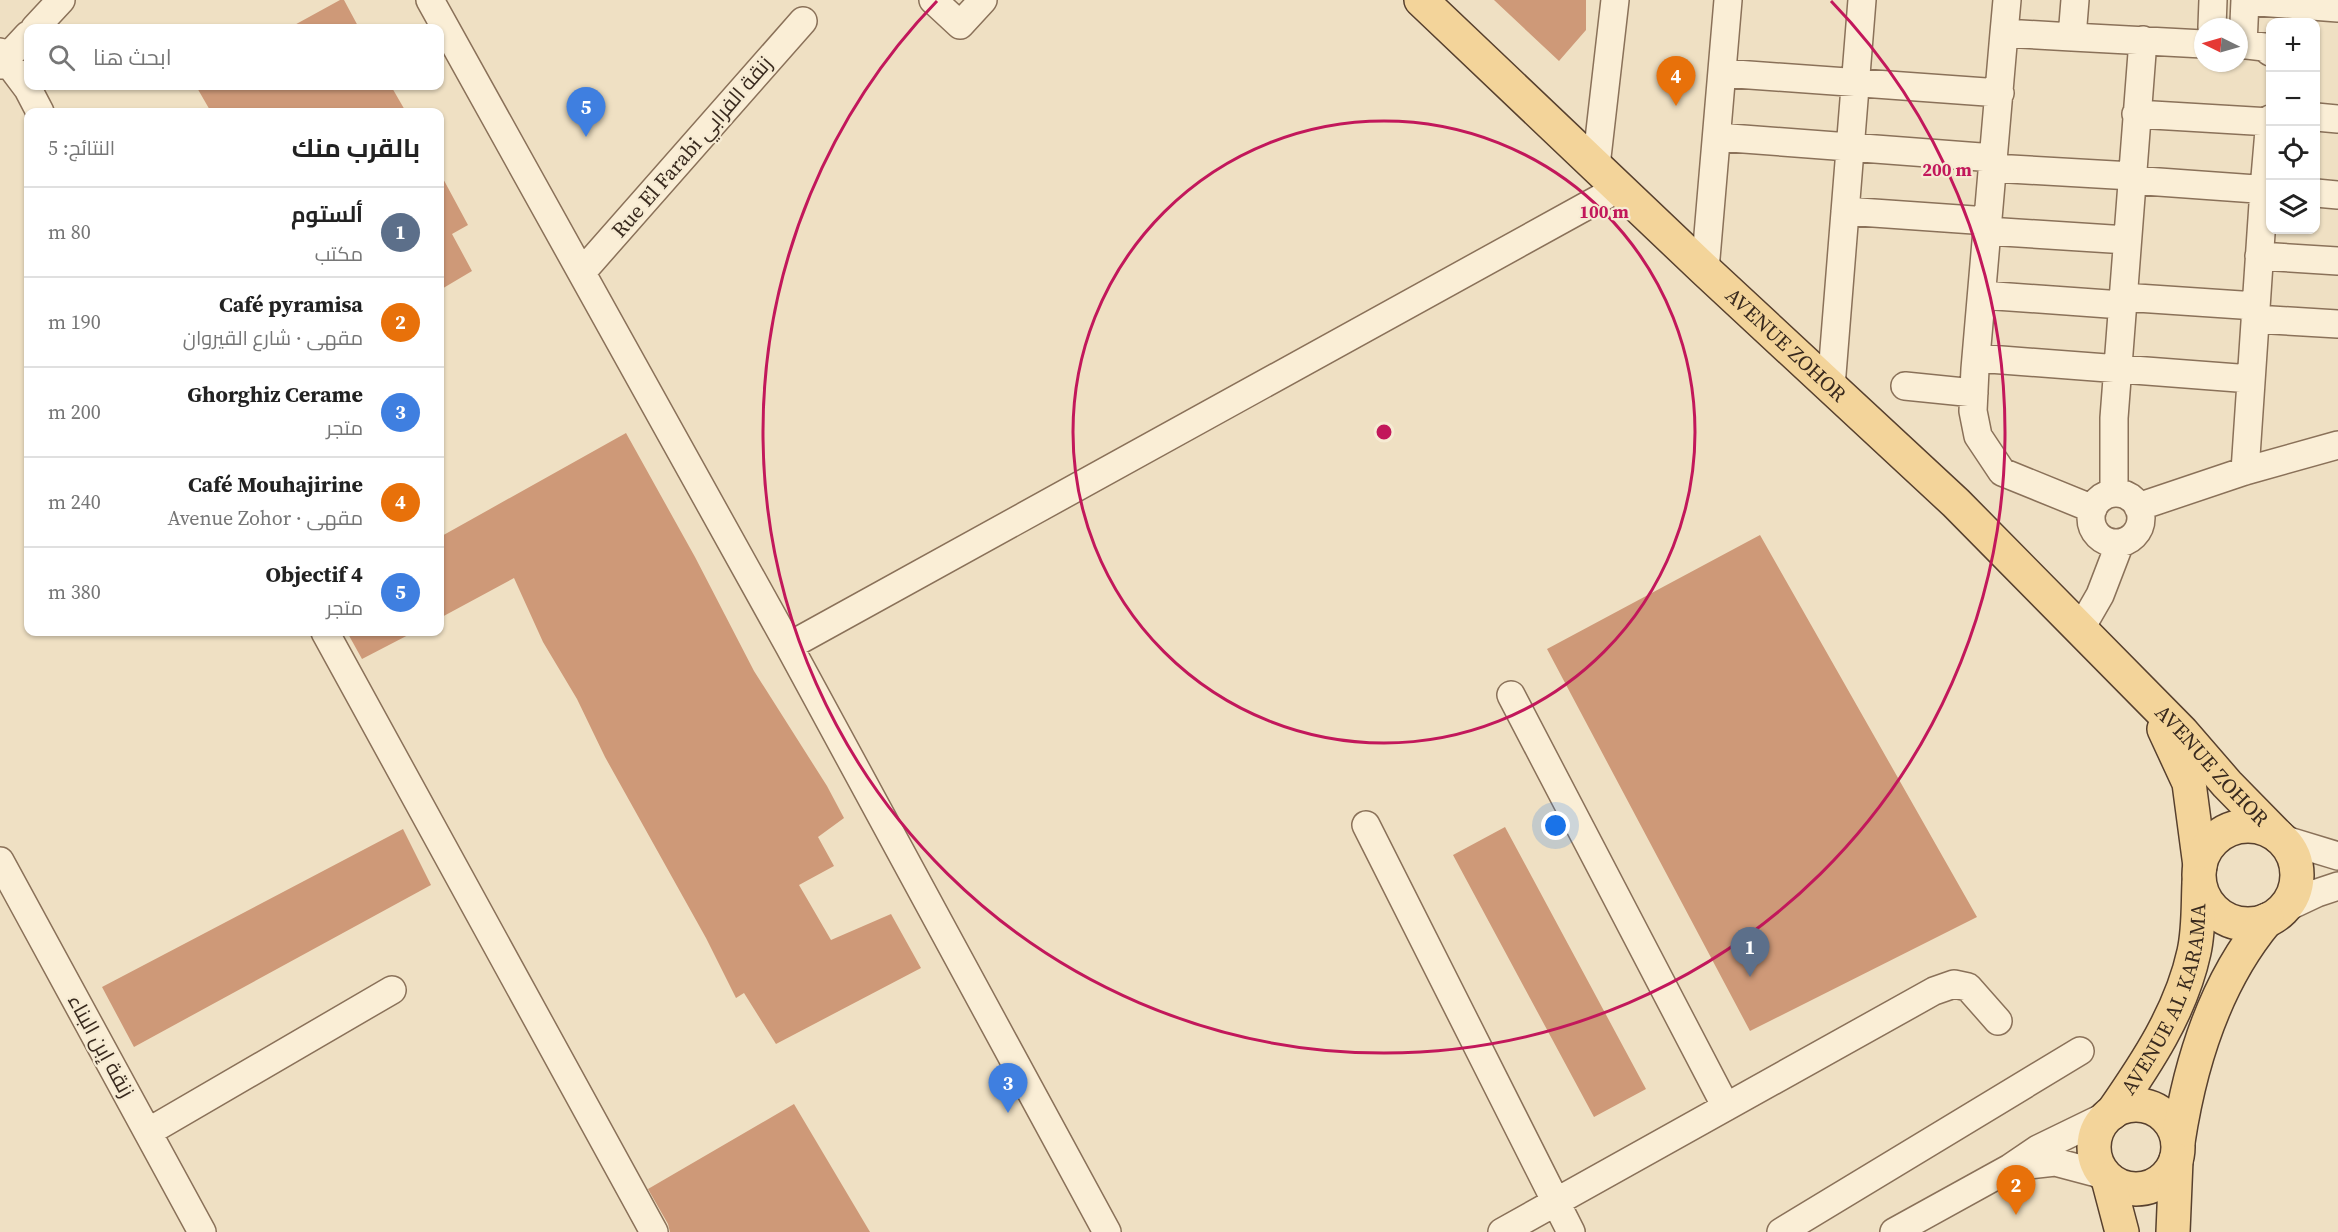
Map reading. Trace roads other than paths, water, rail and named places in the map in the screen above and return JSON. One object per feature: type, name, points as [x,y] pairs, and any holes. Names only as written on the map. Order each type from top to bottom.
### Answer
[{"type":"main road","name":"AVENUE ZOHOR","points":[[1421,0],[1705,270],[1956,503],[2182,732],[2244,802],[2280,838]]},
{"type":"main road","name":"AVENUE ZOHOR","points":[[2146,696],[2189,783],[2199,872]]},
{"type":"main road","points":[[2106,1177],[2122,1188],[2131,1190],[2147,1188],[2162,1181],[2173,1168],[2190,1079],[2201,1042],[2232,973],[2254,935],[2289,902],[2296,881],[2294,858],[2280,838],[2260,827],[2250,825],[2221,833],[2207,848],[2199,872],[2200,887],[2209,904],[2222,916],[2240,923],[2258,923],[2274,915]]},
{"type":"main road","name":"AVENUE AL KARAMA","points":[[2110,1114],[2151,1055],[2167,1026],[2184,983],[2194,953],[2198,927],[2199,872]]},
{"type":"main road","points":[[2122,1232],[2106,1177],[2095,1158],[2094,1149],[2097,1130],[2110,1114],[2132,1105],[2153,1108],[2170,1122],[2177,1151],[2173,1232]]},
{"type":"street","points":[[39,24],[61,0]]},
{"type":"street","points":[[430,0],[443,24]]},
{"type":"street","points":[[933,0],[960,25],[982,0]]},
{"type":"street","points":[[789,646],[1608,177],[1615,0]]},
{"type":"street","points":[[1705,270],[1728,0]]},
{"type":"street","points":[[1831,387],[1862,0]]},
{"type":"street","points":[[2007,0],[1973,411],[1978,436],[2002,472],[2092,509]]},
{"type":"street","points":[[2072,37],[2075,0]]},
{"type":"street","points":[[2212,18],[2213,0]]},
{"type":"street","points":[[2243,18],[2245,1],[2338,8]]},
{"type":"street","name":"Rue El Farabi زنقة الفرابي","points":[[582,272],[803,21]]},
{"type":"street","points":[[444,25],[789,646],[1107,1232]]},
{"type":"street","points":[[2004,33],[2194,43]]},
{"type":"street","points":[[24,39],[2,59],[24,90]]},
{"type":"street","points":[[2114,493],[2114,418],[2117,369],[2143,40]]},
{"type":"street","points":[[2248,45],[2266,48]]},
{"type":"street","points":[[1722,73],[2000,93]]},
{"type":"street","points":[[24,90],[37,108]]},
{"type":"street","points":[[2136,114],[2266,120]]},
{"type":"street","points":[[2320,117],[2338,119]]},
{"type":"street","points":[[2267,180],[2270,126]]},
{"type":"street","points":[[1717,137],[1851,147],[2132,178],[2266,190]]},
{"type":"street","points":[[2320,193],[2338,195]]},
{"type":"street","points":[[2245,471],[2259,256],[2266,198]]},
{"type":"street","points":[[1845,211],[2127,240]]},
{"type":"street","points":[[2259,256],[2338,261]]},
{"type":"street","points":[[1982,295],[2122,301],[2255,312],[2338,324]]},
{"type":"street","points":[[1976,358],[2251,379]]},
{"type":"street","points":[[1905,386],[1974,393]]},
{"type":"street","points":[[2138,507],[2245,471],[2338,445]]},
{"type":"street","points":[[2114,493],[2124,495],[2138,507],[2139,525],[2128,540],[2111,543],[2096,534],[2091,518],[2092,509],[2101,498],[2114,493]]},
{"type":"street","points":[[2081,628],[2100,594],[2120,543]]},
{"type":"street","points":[[327,636],[654,1232]]},
{"type":"street","points":[[1511,695],[1726,1107]]},
{"type":"street","points":[[1366,825],[1571,1232]]},
{"type":"street","points":[[2280,838],[2338,856]]},
{"type":"street","name":"زنقة إبن البناء","points":[[0,861],[202,1232]]},
{"type":"street","points":[[2274,915],[2317,893],[2338,886]]},
{"type":"street","points":[[1502,1232],[1934,991],[1954,984],[1968,987],[1998,1021]]},
{"type":"street","points":[[148,1132],[392,990]]},
{"type":"street","points":[[1781,1232],[2080,1051]]},
{"type":"street","points":[[1894,1232],[1927,1224],[2038,1149],[2110,1114]]},
{"type":"street","points":[[2010,1168],[2055,1162],[2106,1177]]},
{"type":"place","name":"Café Mouhajirine","points":[[1676,106]]},
{"type":"place","name":"4 Objectif","points":[[586,137]]},
{"type":"place","name":"ألستوم","points":[[1750,977]]},
{"type":"place","name":"Ghorghiz Cerame","points":[[1008,1113]]},
{"type":"place","name":"Café pyramisa","points":[[2016,1215]]}]
